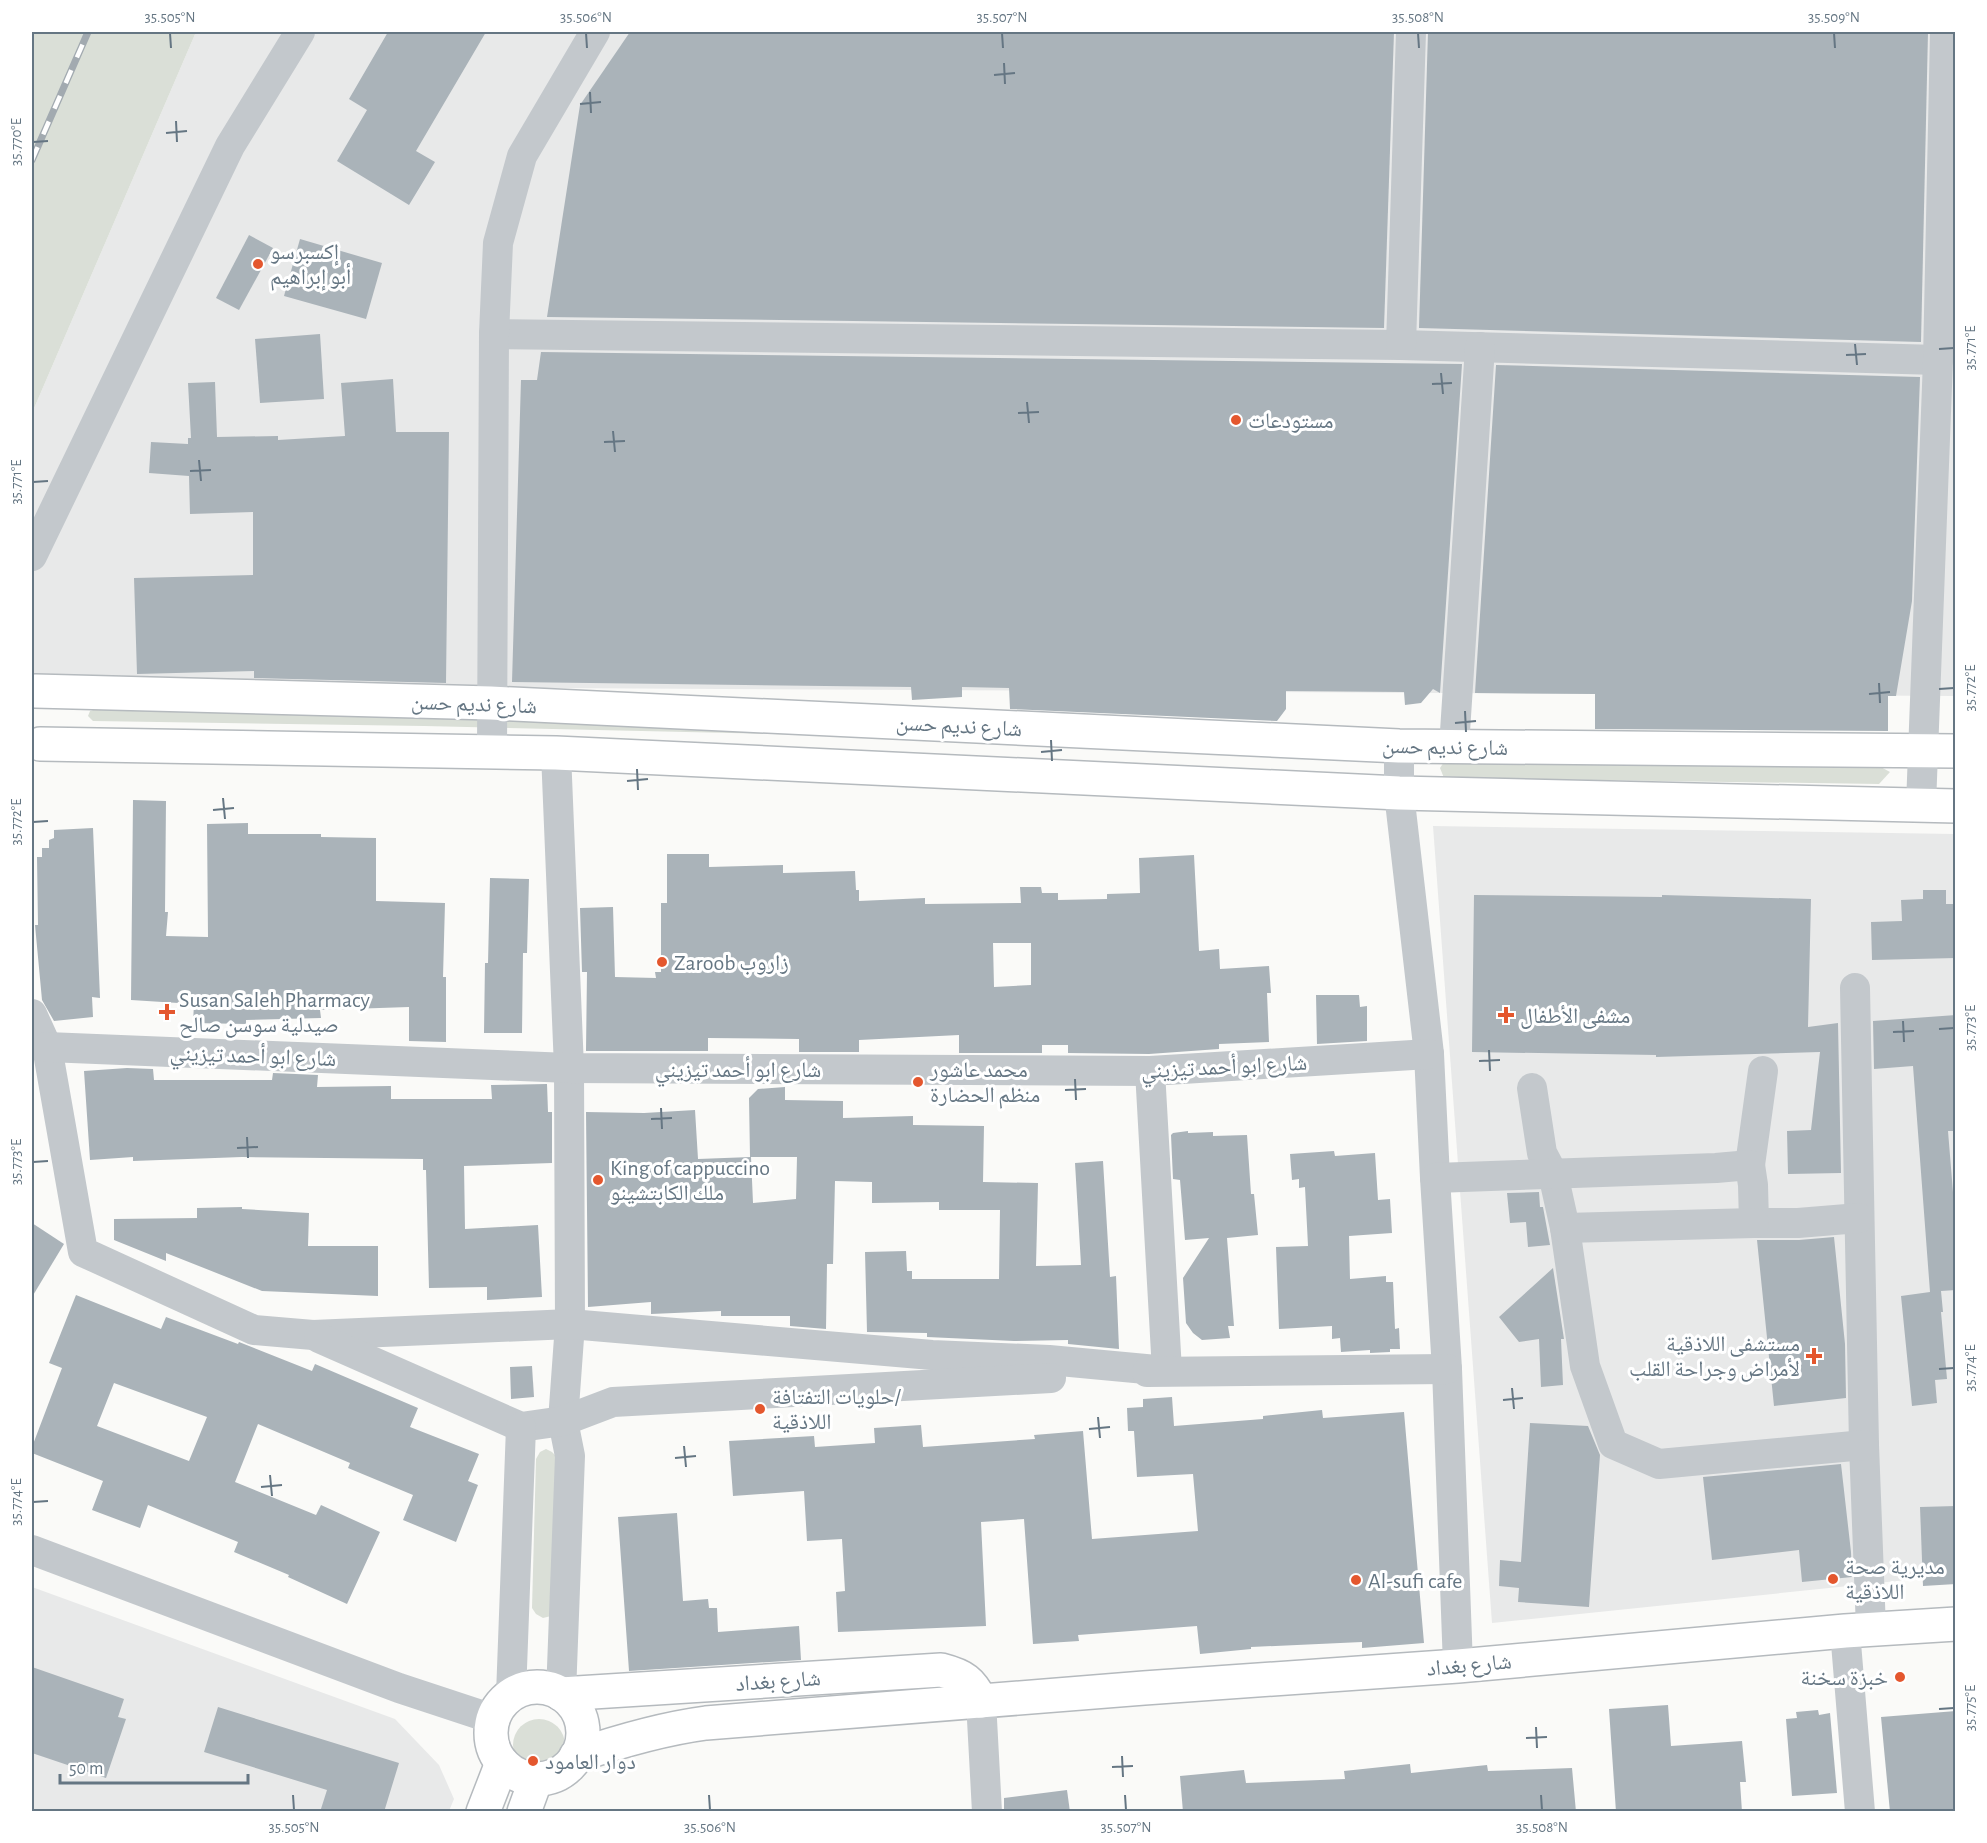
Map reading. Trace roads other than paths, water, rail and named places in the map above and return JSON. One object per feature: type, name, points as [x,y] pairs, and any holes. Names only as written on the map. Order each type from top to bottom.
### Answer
[{"type":"main road","name":"شارع نديم حسن","points":[[33,688],[491,703],[1399,746],[1956,751]]},
{"type":"main road","points":[[33,688],[44,700],[50,723],[47,734],[34,749]]},
{"type":"main road","name":"شارع نديم حسن","points":[[34,749],[556,753],[1399,793],[1956,806]]},
{"type":"main road","name":"شارع بغداد","points":[[576,1756],[639,1735],[667,1728],[706,1723],[1458,1666],[1858,1630],[1956,1624]]},
{"type":"main road","name":"شارع بغداد","points":[[561,1694],[941,1670],[967,1679],[975,1688],[981,1701]]},
{"type":"main road","points":[[536,1687],[561,1694],[572,1704],[579,1715],[582,1743],[576,1756],[559,1773],[536,1779],[523,1777],[502,1763],[492,1742],[502,1707],[522,1689],[536,1687]]},
{"type":"main road","points":[[483,1812],[502,1763]]},
{"type":"main road","points":[[524,1812],[536,1779]]},
{"type":"street","points":[[32,556],[230,146],[300,32]]},
{"type":"street","points":[[492,752],[494,334],[498,243],[522,156],[595,32]]},
{"type":"street","points":[[1401,345],[1411,32]]},
{"type":"street","points":[[1921,805],[1938,360],[1945,32]]},
{"type":"street","points":[[494,334],[1401,345],[1938,360]]},
{"type":"street","points":[[1454,747],[1480,347]]},
{"type":"street","points":[[1399,746],[1399,793],[1429,1054],[1447,1368],[1458,1666]]},
{"type":"street","points":[[556,753],[569,1068],[570,1324],[563,1421],[570,1456],[561,1694]]},
{"type":"street","points":[[1854,988],[1864,1445],[1858,1630],[1860,1812]]},
{"type":"street","points":[[32,1014],[47,1047],[83,1252],[254,1330],[313,1335],[570,1324],[932,1355],[1049,1360],[1167,1371]]},
{"type":"street","name":"شارع ابو أحمد تيزيني","points":[[47,1047],[569,1068],[1150,1071],[1429,1054]]},
{"type":"street","points":[[1150,1071],[1167,1371]]},
{"type":"street","points":[[1754,1223],[1754,1185],[1750,1165],[1763,1071]]},
{"type":"street","points":[[1532,1088],[1542,1153],[1553,1174],[1565,1228],[1585,1366],[1613,1444],[1659,1464],[1864,1445]]},
{"type":"street","points":[[1435,1178],[1750,1165]]},
{"type":"street","points":[[1565,1228],[1798,1223],[1859,1218]]},
{"type":"street","points":[[313,1335],[521,1427],[563,1421],[613,1402],[1167,1371],[1447,1368]]},
{"type":"street","points":[[32,1550],[399,1688],[502,1707],[521,1427]]},
{"type":"street","points":[[981,1701],[987,1812]]},
{"type":"railway","points":[[32,160],[88,32]]},
{"type":"place","name":"إكسبرسو أبو إبراهيم","points":[[258,264]]},
{"type":"place","name":"مستودعات","points":[[1236,420]]},
{"type":"place","name":"Zaroob زاروب","points":[[662,962]]},
{"type":"place","name":"Susan Saleh Pharmacy صيدلية سوسن صالح","points":[[167,1012]]},
{"type":"place","name":"مشفى الأطفال","points":[[1506,1015]]},
{"type":"place","name":"محمد عاشور منظم الحضارة","points":[[918,1082]]},
{"type":"place","name":"King of cappuccino ملك الكابتشينو","points":[[598,1180]]},
{"type":"place","name":"مستشفى اللاذقية لأمراض وجراحة القلب","points":[[1814,1356]]},
{"type":"place","name":"حلويات التفتافة/ اللاذقية","points":[[760,1409]]},
{"type":"place","name":"مديرية صحة اللاذقية","points":[[1833,1579]]},
{"type":"place","name":"Al-sufi cafe","points":[[1356,1580]]},
{"type":"place","name":"خبزة سخنة","points":[[1900,1677]]},
{"type":"place","name":"دوار العامود","points":[[533,1761]]}]
